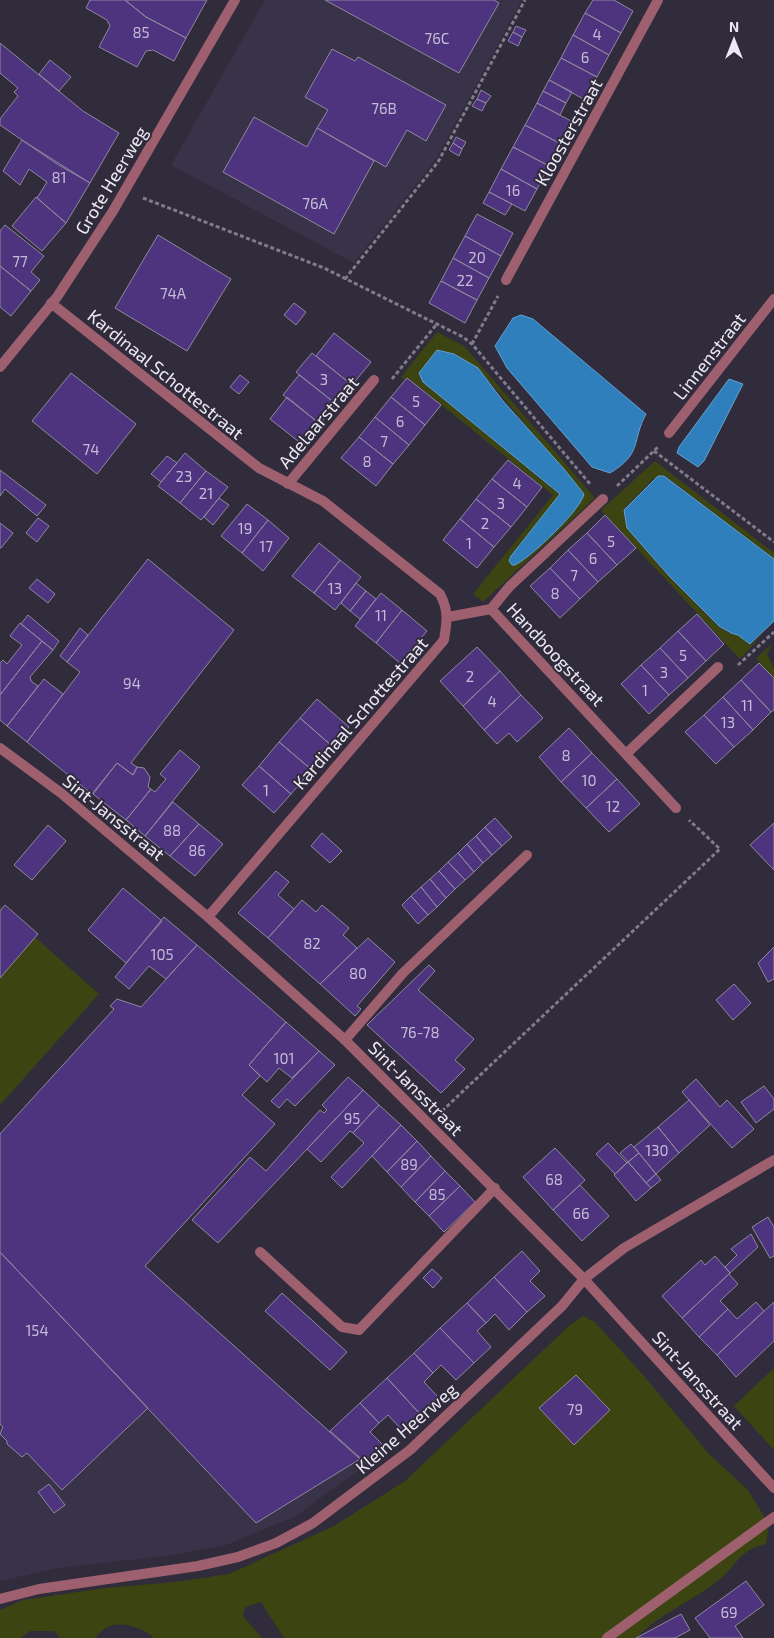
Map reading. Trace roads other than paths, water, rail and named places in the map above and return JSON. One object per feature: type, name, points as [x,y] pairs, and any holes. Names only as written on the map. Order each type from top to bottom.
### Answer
[{"type":"street","name":"Grote Heerweg","points":[[0,367],[51,304],[126,191],[235,0]]},
{"type":"street","name":"Kloosterstraat","points":[[506,280],[658,0]]},
{"type":"street","name":"Linnenstraat","points":[[669,433],[774,299]]},
{"type":"street","name":"Kardinaal Schottestraat","points":[[51,304],[259,468],[323,501],[440,594],[448,618],[444,640],[208,916]]},
{"type":"street","name":"Adelaarstraat","points":[[288,484],[374,380]]},
{"type":"street","points":[[492,609],[510,586],[603,499]]},
{"type":"street","name":"Handboogstraat","points":[[448,618],[492,609],[676,808]]},
{"type":"street","points":[[626,754],[718,667]]},
{"type":"street","name":"Sint-Jansstraat","points":[[0,748],[60,793],[208,916],[345,1040],[584,1279],[774,1488]]},
{"type":"street","points":[[345,1040],[403,973],[527,856]]},
{"type":"street","name":"Kleine Heerweg","points":[[0,1599],[39,1589],[198,1566],[238,1557],[276,1543],[313,1524],[410,1450],[562,1306],[584,1279],[624,1248],[774,1160]]},
{"type":"street","points":[[260,1252],[342,1327],[359,1330],[495,1188]]},
{"type":"street","points":[[607,1638],[774,1517]]},
{"type":"water","points":[[521,315],[533,319],[646,414],[632,453],[620,466],[610,473],[592,467],[507,368],[495,346],[513,318]]},
{"type":"water","points":[[437,350],[454,354],[478,368],[503,401],[584,494],[565,522],[532,553],[515,565],[512,565],[509,561],[511,556],[560,494],[423,382],[419,373]]},
{"type":"water","points":[[729,379],[743,384],[704,461],[698,467],[677,453],[679,447]]},
{"type":"water","points":[[658,476],[664,476],[774,559],[774,621],[750,644],[738,635],[719,626],[670,577],[627,528],[624,510]]}]
